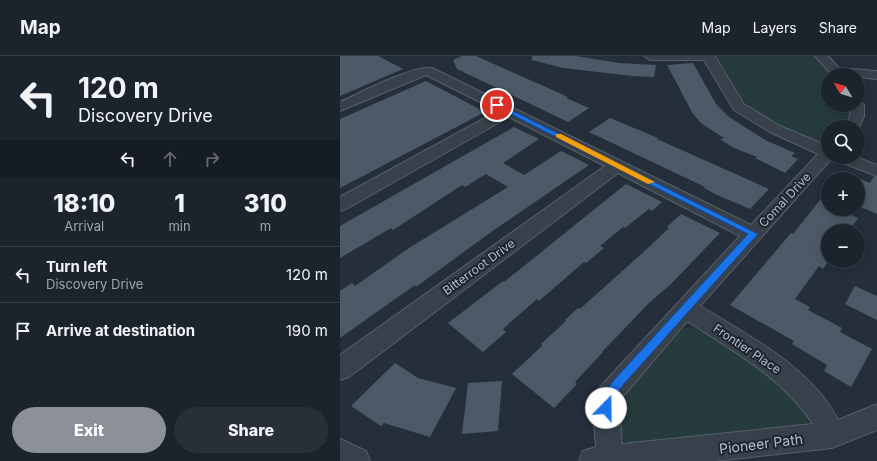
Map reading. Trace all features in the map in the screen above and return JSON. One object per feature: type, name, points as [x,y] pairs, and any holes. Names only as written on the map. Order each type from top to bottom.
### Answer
[{"type":"street","points":[[650,56],[708,56],[739,107],[775,129],[821,149]]},
{"type":"street","points":[[821,56],[832,68]]},
{"type":"street","points":[[340,107],[414,74],[427,71],[753,234]]},
{"type":"street","points":[[865,74],[877,75]]},
{"type":"street","points":[[340,205],[509,111]]},
{"type":"street","points":[[865,155],[877,156]]},
{"type":"street","name":"Comal Drive","points":[[601,460],[606,408],[610,396],[618,382],[821,160]]},
{"type":"street","points":[[859,164],[877,171]]},
{"type":"street","name":"Bitterroot Drive","points":[[340,368],[617,166]]},
{"type":"street","name":"Frontier Place","points":[[685,308],[763,356],[780,370],[796,384],[818,410],[832,435]]},
{"type":"street","name":"Pioneer Path","points":[[601,460],[719,455],[832,435],[863,424],[877,416]]},
{"type":"street","points":[[340,452],[356,461]]},
{"type":"green space","points":[[717,56],[817,56],[829,68],[821,68],[821,112],[851,113],[848,120],[821,120],[820,142],[766,120],[746,103]]},
{"type":"green space","points":[[683,328],[697,328],[742,355],[780,384],[806,415],[808,420],[806,432],[633,446],[624,441],[618,416],[618,405]]},
{"type":"building","points":[[340,56],[378,56],[403,69],[340,96]]},
{"type":"building","points":[[462,56],[476,56],[568,97],[566,98],[589,108],[568,122],[457,69],[453,60]]},
{"type":"building","points":[[532,56],[576,56],[619,63],[656,65],[654,77],[632,76],[563,68],[532,60]]},
{"type":"building","points":[[693,63],[716,104],[729,117],[765,140],[795,153],[791,156],[798,159],[785,173],[755,158],[757,157],[734,148],[720,139],[724,138],[701,123],[693,114],[667,65]]},
{"type":"building","points":[[426,81],[485,112],[340,188],[340,119]]},
{"type":"building","points":[[610,118],[658,138],[657,139],[769,189],[750,209],[715,194],[704,188],[705,187],[589,132]]},
{"type":"building","points":[[514,127],[539,139],[503,163],[524,175],[561,151],[589,165],[491,232],[416,287],[415,285],[340,338],[340,291],[352,283],[355,286],[409,248],[508,187],[486,174],[465,187],[462,185],[393,230],[391,228],[340,258],[340,226]]},
{"type":"building","points":[[874,176],[877,177],[877,214],[865,209],[865,181],[870,183]]},
{"type":"building","points":[[626,184],[662,202],[652,211],[649,209],[625,228],[623,227],[600,246],[604,248],[586,263],[584,262],[539,301],[537,299],[503,329],[506,332],[483,352],[448,323],[503,281],[504,282]]},
{"type":"building","points":[[821,199],[821,216],[854,216],[858,218],[854,224],[821,224],[821,268],[819,266],[795,299],[810,307],[808,310],[842,328],[840,332],[872,349],[851,387],[824,371],[827,365],[792,344],[794,341],[730,305],[791,233],[793,234]]},
{"type":"building","points":[[681,214],[720,233],[602,352],[575,382],[577,384],[554,408],[512,374],[543,345],[541,344],[566,321],[565,320],[578,308],[580,309],[649,247]]},
{"type":"building","points":[[855,286],[877,296],[877,320],[845,304]]},
{"type":"building","points":[[395,363],[418,378],[456,388],[430,437],[384,423],[381,426],[351,406]]},
{"type":"building","points":[[502,381],[498,431],[462,434],[468,383]]},
{"type":"slow traffic","points":[[559,136],[651,182]]},
{"type":"route","points":[[497,105],[753,234],[618,382],[610,396],[606,408]]}]
